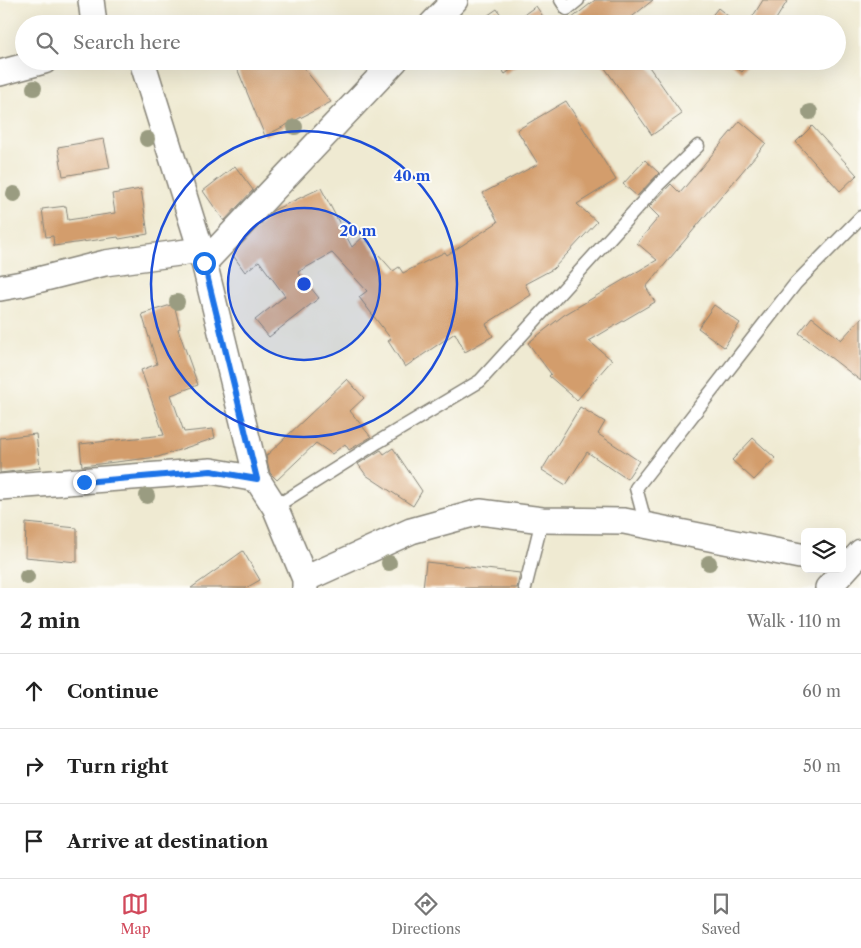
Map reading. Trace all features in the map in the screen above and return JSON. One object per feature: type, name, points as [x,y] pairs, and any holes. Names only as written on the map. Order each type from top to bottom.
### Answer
[{"type":"street","points":[[91,0],[93,15]]},
{"type":"street","points":[[441,15],[455,0]]},
{"type":"street","points":[[0,73],[15,69]]},
{"type":"street","points":[[145,70],[202,257],[257,479],[275,507],[305,584],[412,532],[480,512],[542,520],[624,521],[801,556]]},
{"type":"street","points":[[0,288],[105,263],[202,257],[386,70]]},
{"type":"street","points":[[0,487],[211,471],[257,479]]},
{"type":"street","points":[[828,588],[850,561]]},
{"type":"lane","points":[[561,0],[567,9],[578,0]]},
{"type":"lane","points":[[275,507],[480,381],[658,185],[698,146]]},
{"type":"lane","points":[[646,526],[636,488],[796,283],[861,217]]},
{"type":"lane","points":[[525,588],[542,520]]},
{"type":"building","points":[[595,0],[653,0],[634,15],[576,15]]},
{"type":"building","points":[[763,0],[788,0],[779,15],[754,15]]},
{"type":"building","points":[[536,6],[542,15],[524,15]]},
{"type":"building","points":[[718,8],[727,15],[712,15]]},
{"type":"building","points":[[497,9],[501,15],[488,15]]},
{"type":"building","points":[[238,70],[305,70],[331,102],[265,136]]},
{"type":"building","points":[[502,70],[511,70],[505,74]]},
{"type":"building","points":[[606,70],[651,70],[682,114],[652,135]]},
{"type":"building","points":[[566,101],[616,180],[577,204],[597,222],[553,269],[525,284],[531,295],[486,324],[493,336],[465,352],[455,333],[405,367],[388,341],[391,339],[359,297],[367,291],[332,253],[298,272],[319,298],[269,337],[255,320],[285,296],[259,261],[245,272],[232,254],[274,210],[321,188],[352,247],[363,237],[393,271],[399,267],[403,273],[445,252],[447,255],[498,222],[483,193],[538,164],[517,130]]},
{"type":"building","points":[[740,121],[766,143],[646,287],[655,302],[589,341],[612,360],[577,400],[549,376],[551,374],[528,343],[564,315],[657,260],[637,243],[659,217],[649,207],[671,184],[680,193]]},
{"type":"building","points":[[812,126],[857,175],[840,191],[796,142]]},
{"type":"building","points":[[104,139],[110,168],[63,176],[58,147]]},
{"type":"building","points":[[645,160],[659,173],[637,196],[623,184]]},
{"type":"building","points":[[235,166],[253,190],[224,221],[203,191]]},
{"type":"building","points":[[141,189],[148,234],[54,246],[53,236],[46,237],[42,209],[66,206],[68,220],[115,213],[112,194]]},
{"type":"building","points":[[174,304],[180,328],[178,329],[198,385],[171,395],[184,432],[213,429],[215,438],[158,457],[82,466],[80,444],[164,435],[141,370],[157,364],[142,314]]},
{"type":"building","points":[[714,305],[740,323],[724,347],[698,328]]},
{"type":"building","points":[[812,317],[841,340],[861,318],[861,381],[799,333]]},
{"type":"building","points":[[347,379],[364,398],[350,411],[371,437],[349,450],[345,444],[332,454],[316,443],[277,480],[270,473],[266,456]]},
{"type":"building","points":[[580,407],[605,422],[598,434],[639,461],[627,479],[587,452],[566,485],[542,470]]},
{"type":"building","points":[[36,434],[40,468],[0,473],[0,438]]},
{"type":"building","points":[[753,438],[775,458],[754,480],[732,460]]},
{"type":"building","points":[[393,448],[422,491],[413,506],[366,475],[358,464],[381,450],[384,454]]},
{"type":"building","points":[[26,523],[77,528],[77,562],[25,557]]},
{"type":"building","points":[[243,551],[260,580],[246,588],[191,588]]},
{"type":"building","points":[[426,562],[520,573],[517,588],[423,588]]},
{"type":"route","points":[[84,482],[211,471],[257,479],[204,263]]}]
